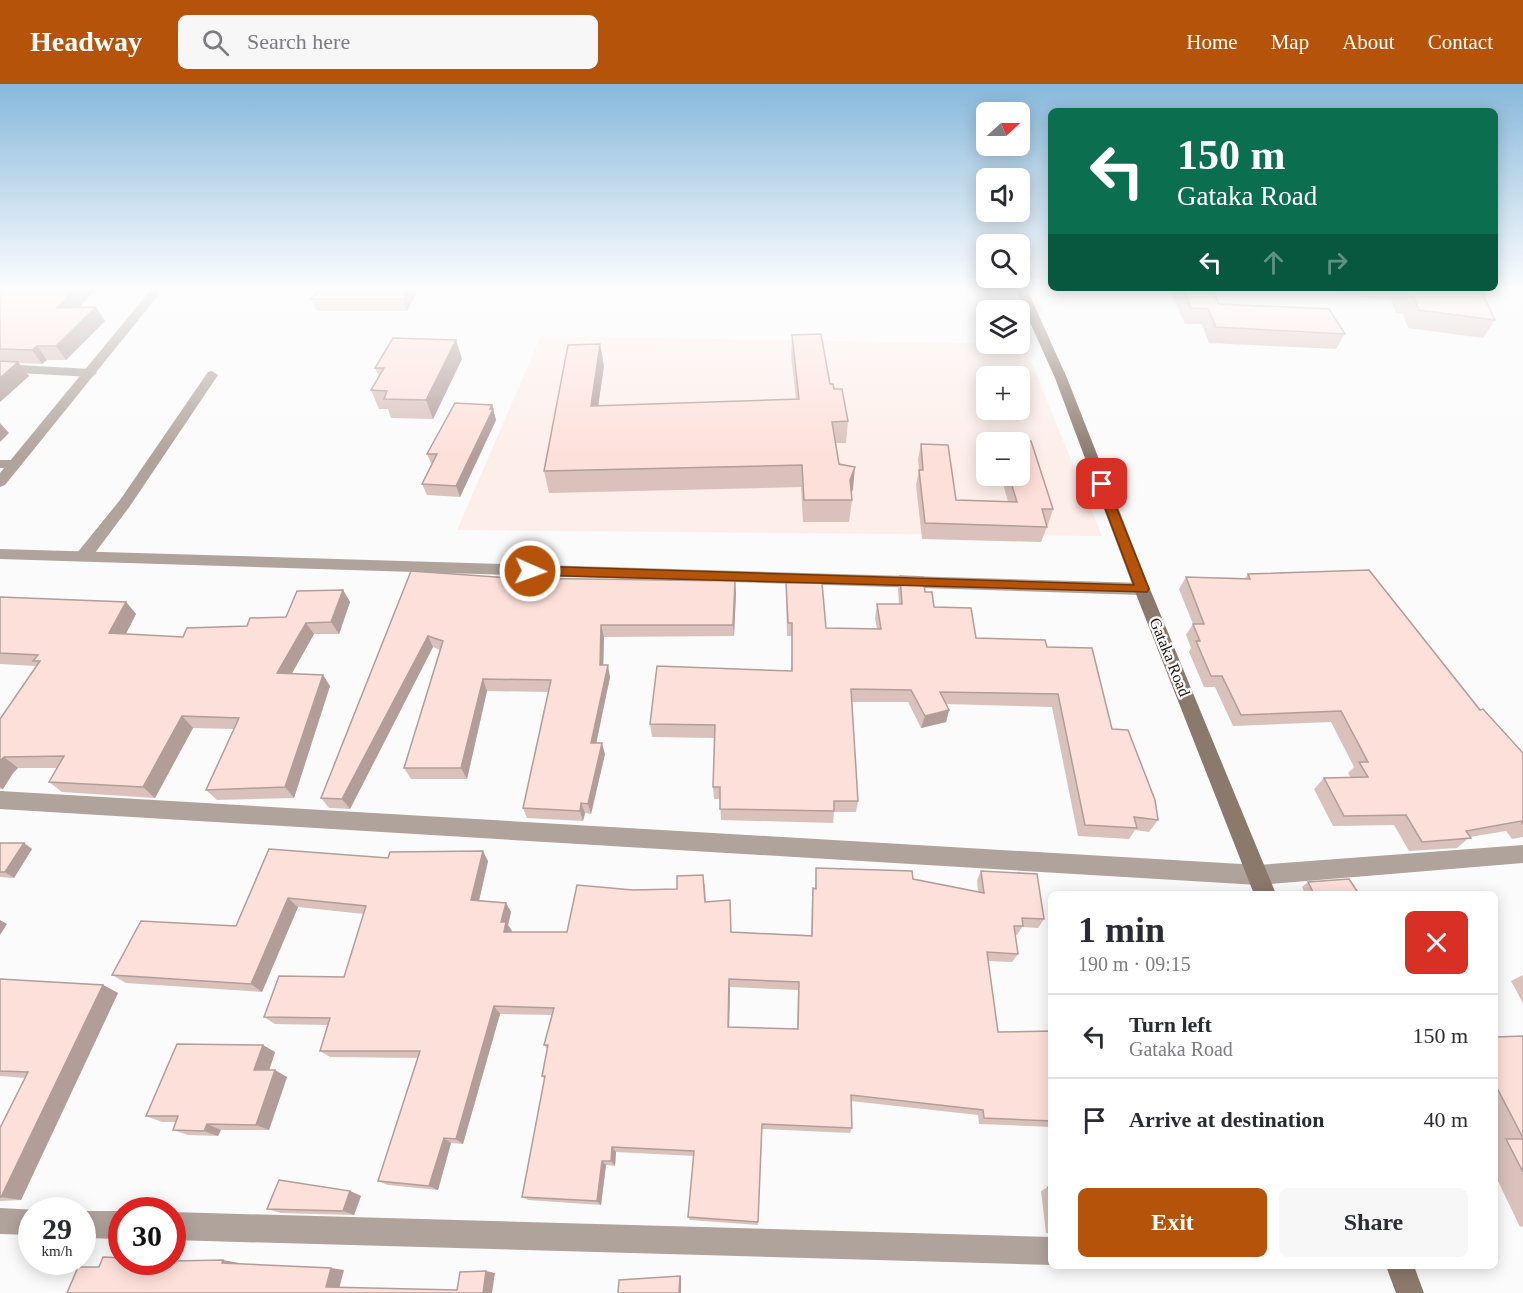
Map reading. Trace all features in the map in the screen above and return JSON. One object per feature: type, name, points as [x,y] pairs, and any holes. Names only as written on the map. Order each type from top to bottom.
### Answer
[{"type":"street","points":[[0,482],[8,464],[114,343]]},
{"type":"street","name":"Gataka Road","points":[[1045,343],[1261,885]]},
{"type":"street","points":[[0,368],[90,373]]},
{"type":"street","points":[[83,557],[125,503],[212,375]]},
{"type":"street","points":[[0,554],[1142,589]]},
{"type":"street","points":[[0,800],[1261,885],[1523,854]]},
{"type":"street","points":[[0,1221],[18,1222]]},
{"type":"street","points":[[186,1226],[1048,1251]]},
{"type":"street","points":[[1401,1269],[1410,1293]]},
{"type":"shaded area","points":[[538,343],[976,343],[976,354],[1028,354],[1102,536],[457,530]]},
{"type":"building","points":[[0,343],[59,343],[56,346],[37,346],[32,350],[0,349]]},
{"type":"building","points":[[390,343],[454,343],[426,400],[384,399],[387,391],[371,390],[384,368],[375,368]]},
{"type":"building","points":[[793,343],[823,343],[830,384],[833,384],[834,389],[842,389],[848,421],[832,422],[839,464],[855,467],[850,480],[852,500],[804,500],[802,465],[544,471],[568,345],[600,344],[591,406],[799,399]]},
{"type":"building","points":[[0,361],[18,362],[0,378]]},
{"type":"building","points":[[455,403],[492,405],[490,409],[493,409],[456,486],[422,484],[437,454],[427,454]]},
{"type":"building","points":[[1031,441],[1053,509],[1042,509],[1047,527],[925,523],[919,470],[923,470],[921,444],[948,445],[956,500],[1017,502],[1012,486],[1030,486]]},
{"type":"building","points":[[1369,570],[1480,710],[1483,709],[1523,753],[1523,824],[1521,821],[1466,831],[1471,838],[1422,842],[1406,815],[1344,816],[1324,778],[1368,777],[1359,762],[1368,762],[1341,711],[1241,715],[1222,676],[1211,676],[1196,641],[1200,641],[1193,624],[1204,624],[1186,577],[1250,579],[1248,574]]},
{"type":"building","points":[[411,571],[511,578],[735,581],[733,625],[601,625],[600,665],[608,665],[591,743],[602,743],[588,804],[581,803],[580,811],[523,808],[551,680],[483,679],[461,768],[404,768],[443,641],[428,636],[342,799],[321,798]]},
{"type":"building","points":[[900,576],[923,577],[925,592],[932,592],[934,607],[971,608],[976,638],[1045,640],[1047,647],[1092,648],[1112,729],[1128,730],[1155,800],[1158,820],[1134,817],[1137,828],[1085,825],[1058,694],[940,692],[949,710],[925,716],[911,690],[851,689],[858,801],[834,801],[834,811],[720,809],[720,787],[713,787],[715,725],[650,724],[657,666],[792,671],[792,623],[788,623],[786,583],[822,583],[826,628],[881,629],[877,604],[902,604]]},
{"type":"building","points":[[343,590],[331,622],[306,623],[277,673],[323,675],[285,787],[206,790],[239,718],[182,716],[143,787],[49,782],[64,756],[4,757],[0,761],[0,719],[40,661],[33,661],[38,655],[0,653],[0,597],[126,602],[109,633],[183,637],[187,628],[247,626],[250,618],[286,617],[297,591]]},
{"type":"building","points":[[0,843],[24,843],[5,872],[0,872]]},
{"type":"building","points":[[269,849],[388,858],[390,852],[483,851],[471,900],[506,903],[501,922],[506,922],[504,932],[567,932],[577,885],[633,890],[677,889],[677,876],[703,875],[705,902],[730,900],[731,932],[812,936],[813,888],[816,889],[816,868],[912,871],[913,879],[984,893],[981,871],[1037,874],[1044,919],[1022,918],[1023,926],[1014,926],[1018,954],[987,952],[998,1032],[1048,1031],[1048,1121],[984,1118],[983,1110],[851,1095],[852,1128],[762,1124],[758,1222],[688,1217],[694,1151],[612,1147],[611,1161],[602,1161],[597,1201],[522,1197],[545,1076],[542,1076],[548,1045],[544,1045],[554,1008],[494,1006],[456,1139],[444,1138],[429,1186],[378,1181],[420,1051],[320,1051],[330,1018],[264,1017],[279,976],[344,977],[366,906],[288,898],[251,984],[112,975],[141,921],[236,926]],"holes":[[[729,979],[799,982],[798,1029],[728,1027]]]},
{"type":"building","points":[[1349,879],[1357,891],[1312,891],[1308,882]]},
{"type":"building","points":[[0,979],[103,985],[1,1197],[0,1128],[28,1072],[0,1071]]},
{"type":"building","points":[[1523,1036],[1523,1138],[1498,1090],[1498,1037]]},
{"type":"building","points":[[177,1044],[263,1045],[254,1070],[275,1070],[256,1125],[207,1124],[204,1131],[173,1130],[178,1116],[146,1116]]},
{"type":"building","points":[[1506,1139],[1523,1139],[1523,1172]]},
{"type":"building","points":[[279,1180],[350,1191],[343,1211],[267,1209]]},
{"type":"building","points":[[103,1257],[108,1257],[108,1275],[186,1275],[186,1261],[223,1260],[222,1263],[331,1268],[326,1287],[457,1290],[460,1272],[486,1271],[483,1293],[67,1293],[75,1275],[96,1275],[96,1267],[99,1267]]},
{"type":"building","points":[[680,1276],[679,1293],[618,1293],[619,1280]]},
{"type":"route","points":[[530,571],[1142,589],[1102,484]]}]
